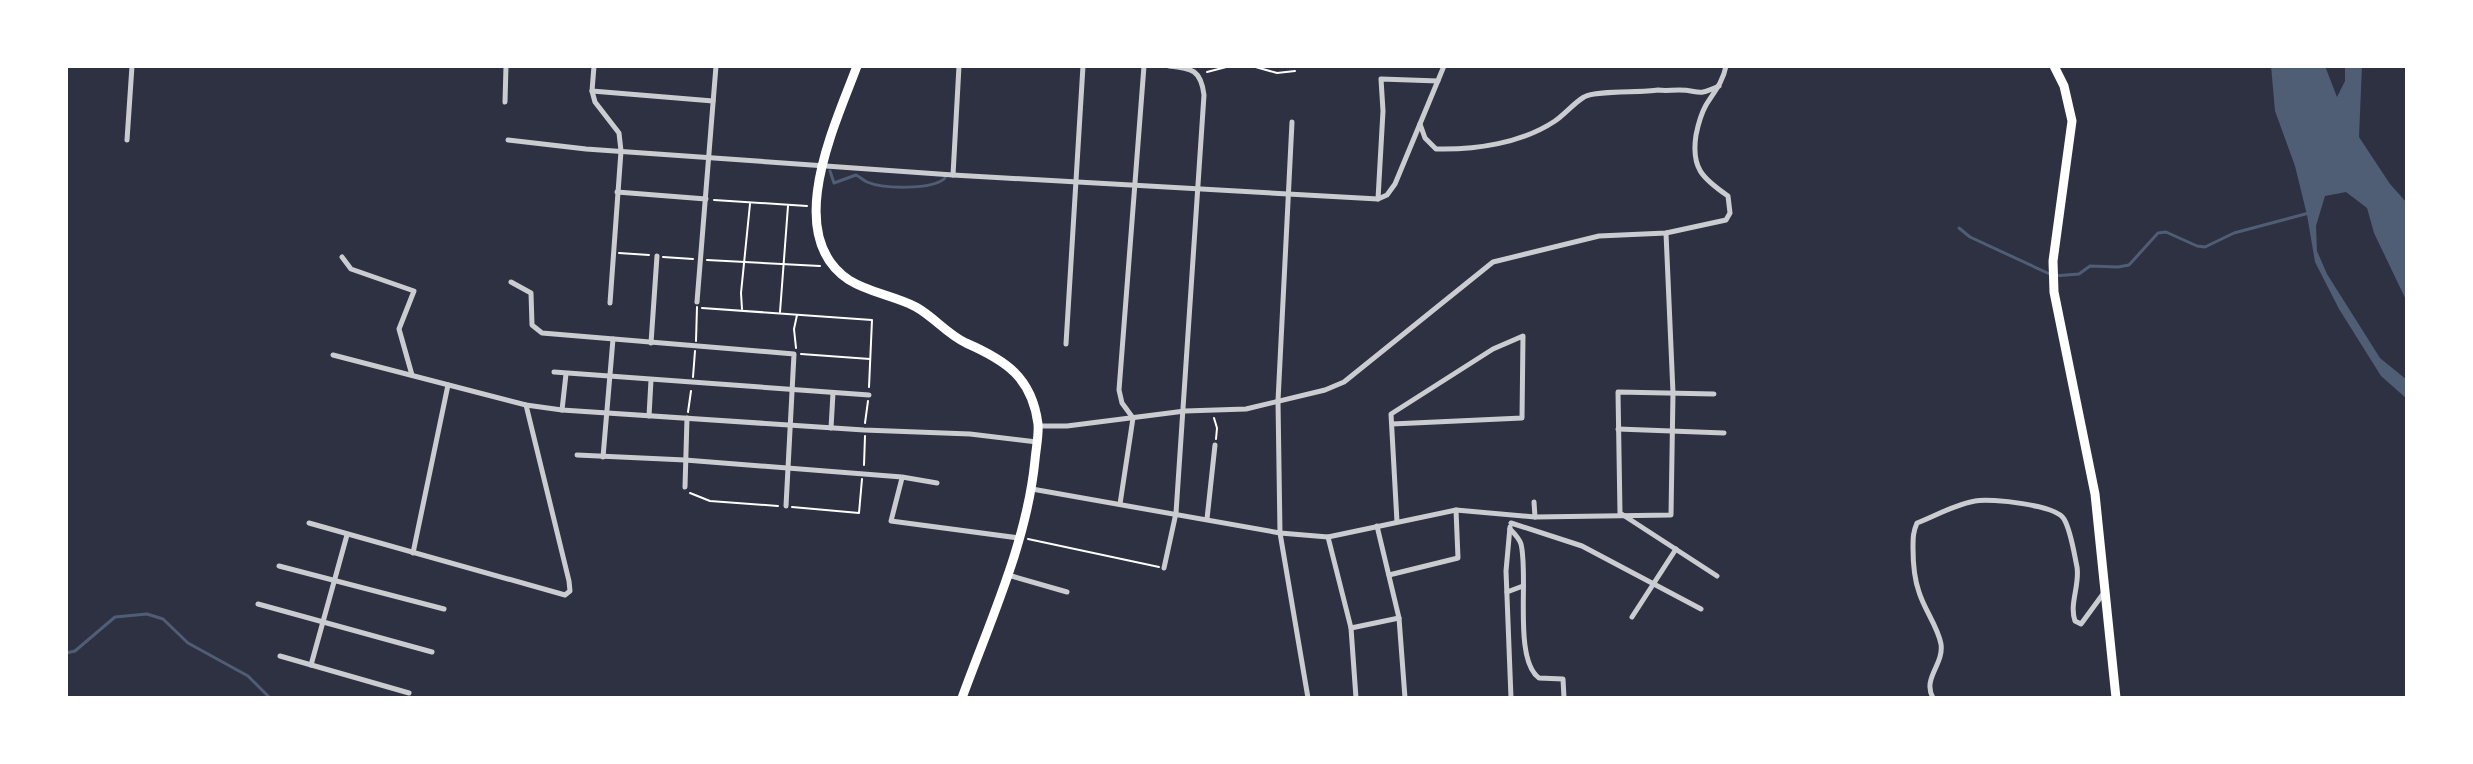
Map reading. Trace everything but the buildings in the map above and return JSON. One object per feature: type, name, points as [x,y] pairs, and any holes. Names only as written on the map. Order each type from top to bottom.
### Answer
[{"type":"main road","points":[[857,66],[820,165],[817,206],[821,244],[827,261],[847,279],[874,293],[917,307],[961,341],[996,356],[1018,374],[1033,400],[1038,426],[1032,489],[1020,538],[962,698]]},
{"type":"main road","points":[[2054,66],[2064,86],[2072,121],[2053,261],[2054,292],[2095,494],[2116,698]]},
{"type":"street","points":[[127,140],[132,66]]},
{"type":"street","points":[[505,102],[506,66]]},
{"type":"street","points":[[594,66],[592,91],[595,102],[619,133],[621,151],[610,303]]},
{"type":"street","points":[[697,305],[716,66]]},
{"type":"street","points":[[953,175],[959,66]]},
{"type":"street","points":[[1066,344],[1083,66]]},
{"type":"street","points":[[1120,504],[1133,418],[1122,403],[1119,390],[1144,66]]},
{"type":"street","points":[[1164,568],[1176,513],[1185,411],[1204,95],[1200,74],[1169,66]]},
{"type":"street","points":[[508,140],[953,175],[1378,199],[1387,195],[1395,184],[1444,66]]},
{"type":"street","points":[[1038,426],[1067,426],[1185,411],[1246,409],[1325,390],[1344,382],[1493,262],[1599,236],[1666,233],[1726,220],[1730,213],[1728,196],[1699,171],[1694,159],[1699,121],[1719,86],[1726,66]]},
{"type":"street","points":[[1378,199],[1383,111],[1381,79],[1438,81]]},
{"type":"street","points":[[1420,124],[1425,138],[1436,149],[1457,150],[1534,133],[1587,96],[1658,90],[1681,90],[1694,94],[1719,86]]},
{"type":"street","points":[[592,91],[713,101]]},
{"type":"street","points":[[1292,122],[1278,401],[1280,533],[1308,698]]},
{"type":"street","points":[[617,192],[706,199]]},
{"type":"street","points":[[1032,489],[1280,533],[1328,537],[1456,510],[1535,517],[1620,513],[1671,515],[1673,393],[1666,233]]},
{"type":"street","points":[[651,343],[657,256]]},
{"type":"street","points":[[342,257],[351,269],[414,291],[399,329],[412,375]]},
{"type":"street","points":[[511,282],[531,293],[532,325],[539,332],[795,354],[786,506]]},
{"type":"street","points":[[1392,424],[1522,418],[1523,336],[1493,349],[1391,414],[1397,522]]},
{"type":"street","points":[[603,457],[613,339]]},
{"type":"street","points":[[333,355],[526,405],[562,410],[791,426],[970,434],[1037,442]]},
{"type":"street","points":[[554,372],[869,395]]},
{"type":"street","points":[[562,410],[566,374]]},
{"type":"street","points":[[649,416],[651,380]]},
{"type":"street","points":[[413,553],[448,385]]},
{"type":"street","points":[[1620,513],[1618,392],[1714,394]]},
{"type":"street","points":[[831,428],[833,393]]},
{"type":"street","points":[[309,523],[565,595],[570,591],[526,405]]},
{"type":"street","points":[[685,487],[687,418]]},
{"type":"street","points":[[1618,429],[1724,433]]},
{"type":"street","points":[[1207,519],[1215,445]]},
{"type":"street","points":[[577,455],[788,468],[902,477],[937,483]]},
{"type":"street","points":[[902,477],[891,521],[1020,538]]},
{"type":"street","points":[[1933,698],[1928,682],[1940,654],[1941,643],[1918,590],[1913,563],[1913,530],[1917,523],[1972,501],[1991,499],[2054,510],[2064,518],[2077,566],[2079,582],[2072,614],[2075,621],[2081,624],[2087,619],[2105,589]]},
{"type":"street","points":[[1534,502],[1535,517]]},
{"type":"street","points":[[1389,575],[1458,558],[1456,510]]},
{"type":"street","points":[[1620,513],[1717,576]]},
{"type":"street","points":[[1511,515],[1507,592],[1511,698]]},
{"type":"street","points":[[1377,526],[1399,618],[1405,698]]},
{"type":"street","points":[[1510,526],[1582,546],[1701,609]]},
{"type":"street","points":[[1510,526],[1521,543],[1525,647],[1531,669],[1539,678],[1563,679],[1564,698]]},
{"type":"street","points":[[311,665],[347,535]]},
{"type":"street","points":[[1328,537],[1351,628],[1356,698]]},
{"type":"street","points":[[1632,617],[1676,549]]},
{"type":"street","points":[[279,566],[335,578],[444,609]]},
{"type":"street","points":[[1007,575],[1067,592]]},
{"type":"street","points":[[1507,592],[1523,586]]},
{"type":"street","points":[[258,604],[432,652]]},
{"type":"street","points":[[1351,628],[1399,618]]},
{"type":"street","points":[[280,656],[409,693]]},
{"type":"path","points":[[1207,72],[1230,66]]},
{"type":"path","points":[[1252,66],[1277,73],[1295,71]]},
{"type":"path","points":[[706,199],[817,206]]},
{"type":"path","points":[[742,311],[750,203]]},
{"type":"path","points":[[780,313],[788,205]]},
{"type":"path","points":[[614,252],[783,266],[824,266],[827,261]]},
{"type":"path","points":[[685,487],[692,496],[710,501],[859,513],[872,320],[697,305],[696,346],[687,418]]},
{"type":"path","points":[[797,315],[795,354],[871,359]]},
{"type":"path","points":[[1210,410],[1217,428],[1215,445]]},
{"type":"path","points":[[1020,538],[1164,568]]},
{"type":"water","points":[[2271,66],[2325,66],[2337,97],[2345,81],[2345,66],[2362,66],[2359,137],[2390,184],[2407,203],[2407,302],[2374,233],[2367,208],[2346,192],[2325,196],[2316,226],[2317,251],[2327,274],[2380,358],[2407,380],[2407,399],[2381,376],[2339,309],[2315,262],[2295,166],[2275,111]]},
{"type":"waterway","points":[[830,171],[834,183],[856,175],[867,182],[896,187],[930,185],[945,178]]},
{"type":"waterway","points":[[1959,228],[1970,237],[2054,276],[2079,274],[2090,266],[2129,265],[2158,233],[2166,232],[2205,247],[2234,233],[2309,213]]},
{"type":"waterway","points":[[66,653],[75,651],[115,617],[147,614],[163,619],[188,643],[248,676],[270,698]]}]
